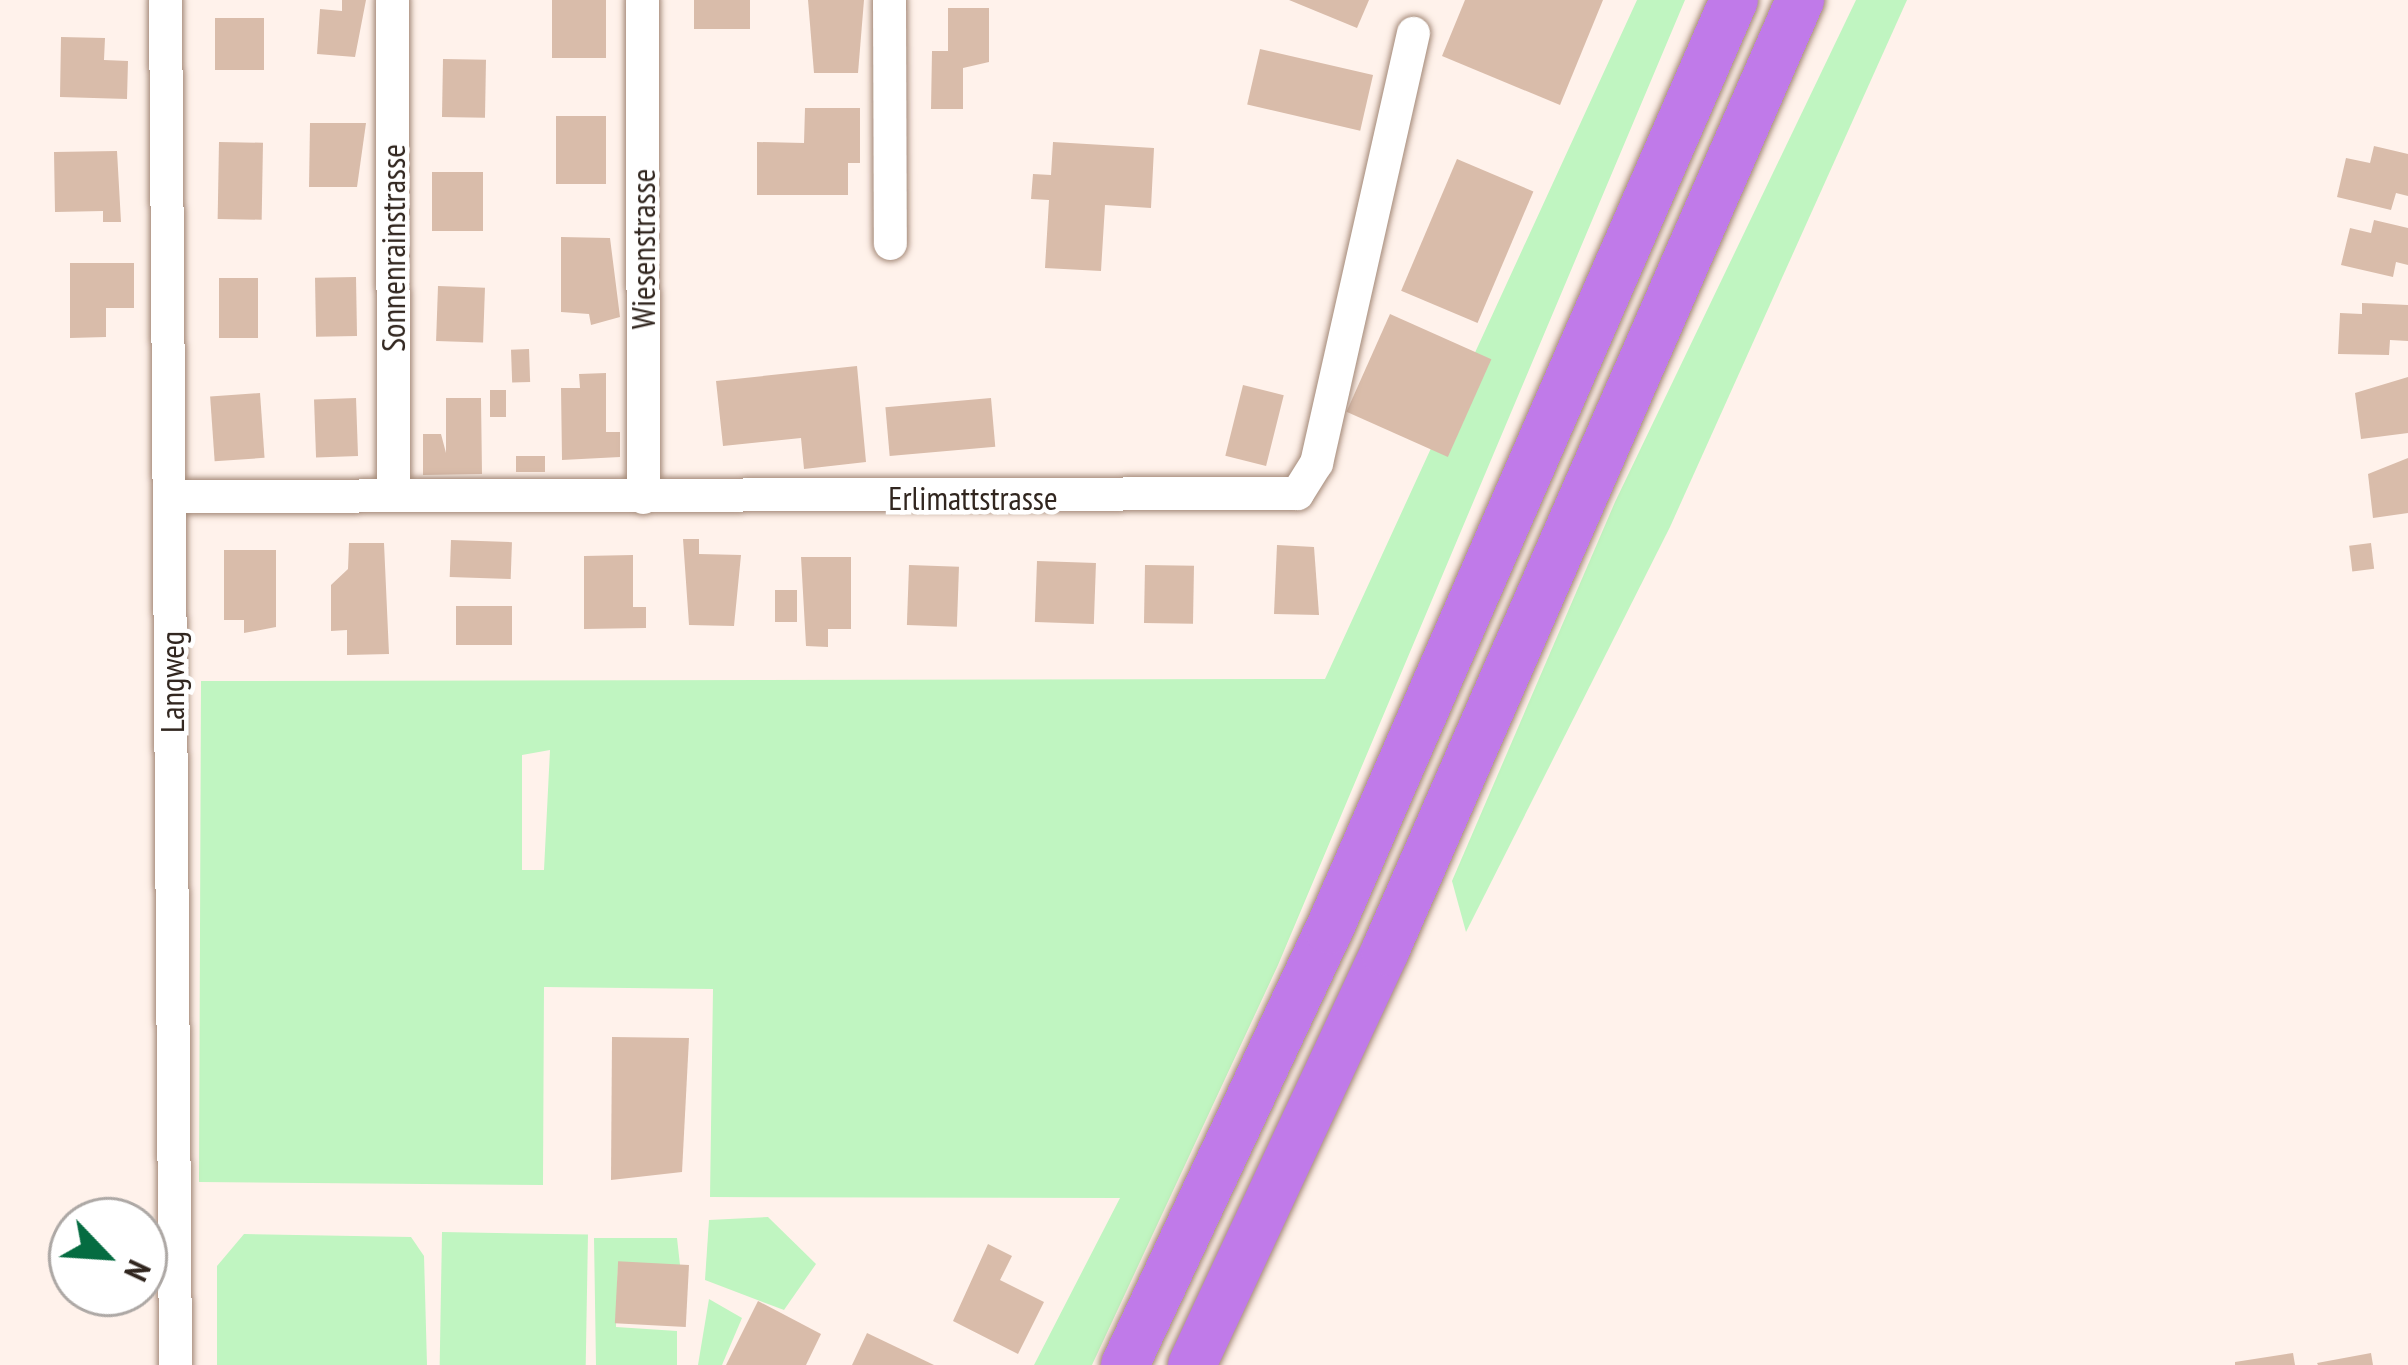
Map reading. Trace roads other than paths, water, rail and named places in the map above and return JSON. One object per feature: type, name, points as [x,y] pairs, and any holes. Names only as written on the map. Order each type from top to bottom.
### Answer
[{"type":"highway","points":[[1125,1365],[1338,909],[1734,0]]},
{"type":"highway","points":[[1192,1365],[1422,867],[1800,0]]},
{"type":"street","name":"Langweg","points":[[165,0],[175,1365]]},
{"type":"street","name":"Sonnenrainstrasse","points":[[392,0],[393,496]]},
{"type":"street","name":"Wiesenstrasse","points":[[642,0],[643,497]]},
{"type":"street","points":[[889,0],[890,243]]},
{"type":"street","name":"Erlimattstrasse","points":[[171,496],[1283,498],[1308,483],[1413,33]]}]
